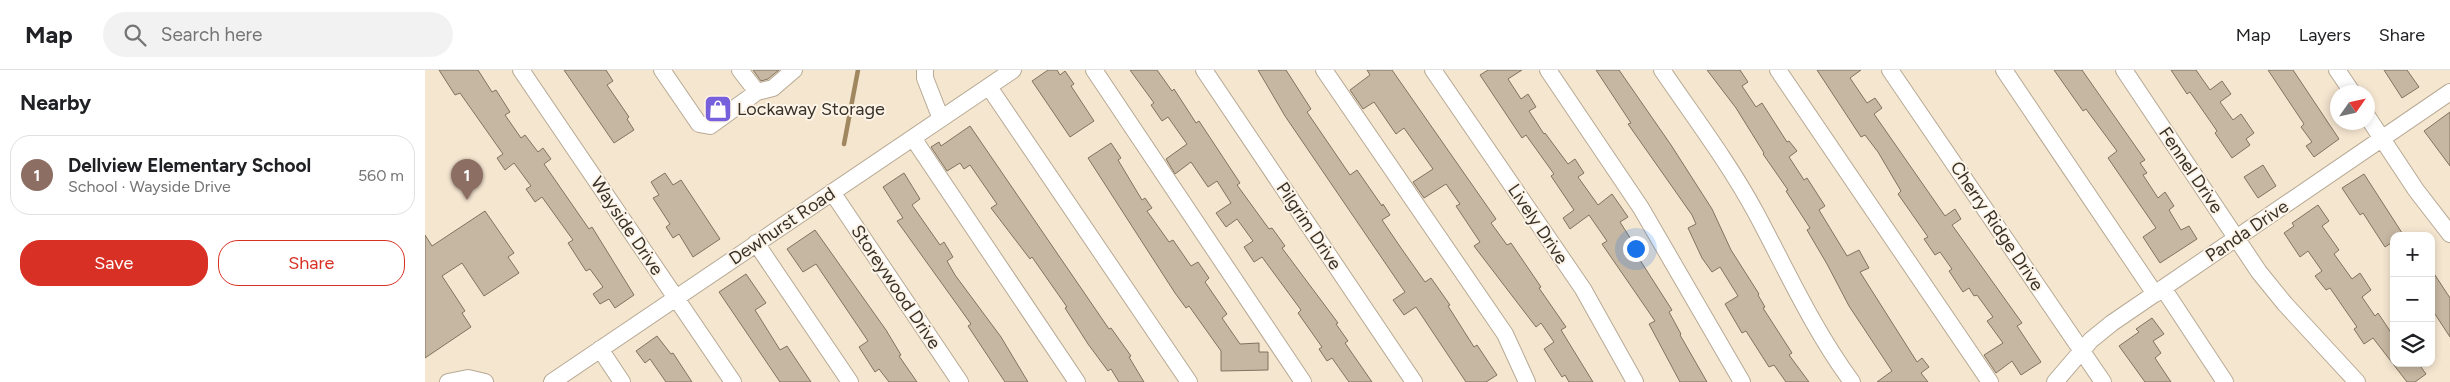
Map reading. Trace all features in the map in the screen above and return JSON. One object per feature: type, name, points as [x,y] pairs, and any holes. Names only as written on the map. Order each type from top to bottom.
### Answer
[{"type":"street","name":"Wayside Drive","points":[[521,70],[733,382]]},
{"type":"street","points":[[662,70],[699,124],[710,126],[757,92],[773,88],[794,70]]},
{"type":"street","points":[[741,70],[757,92]]},
{"type":"street","points":[[925,70],[925,78],[941,119]]},
{"type":"street","name":"Dewhurst Road","points":[[552,382],[1013,70]]},
{"type":"street","points":[[1094,70],[1303,382]]},
{"type":"street","name":"Pilgrim Drive","points":[[1204,70],[1414,382]]},
{"type":"street","points":[[1325,70],[1505,334],[1527,382]]},
{"type":"street","name":"Lively Drive","points":[[1433,70],[1583,289],[1635,382]]},
{"type":"street","points":[[1548,70],[1641,208],[1743,382]]},
{"type":"street","points":[[1662,70],[1735,178],[1755,212],[1809,316],[1852,382]]},
{"type":"street","points":[[1778,70],[1990,382]]},
{"type":"street","name":"Cherry Ridge Drive","points":[[1890,70],[2103,382]]},
{"type":"street","points":[[2004,70],[2225,382]]},
{"type":"street","name":"Fennel Drive","points":[[2124,70],[2236,239],[2285,304],[2357,382]]},
{"type":"street","points":[[2337,70],[2347,85]]},
{"type":"street","points":[[989,87],[1189,382]]},
{"type":"street","name":"Panda Drive","points":[[2055,382],[2081,350],[2112,323],[2450,92]]},
{"type":"street","points":[[2375,128],[2450,234]]},
{"type":"street","points":[[913,138],[1077,382]]},
{"type":"street","name":"Storeywood Drive","points":[[832,192],[960,382]]},
{"type":"street","points":[[756,243],[850,382]]},
{"type":"street","points":[[600,350],[621,382]]},
{"type":"street","points":[[448,382],[468,378],[485,382]]},
{"type":"building","points":[[439,70],[478,70],[492,92],[496,90],[510,112],[505,115],[521,138],[525,135],[538,152],[543,148],[551,159],[544,164],[589,229],[592,227],[634,295],[615,308],[609,299],[600,304],[593,294],[603,287],[590,269],[586,271],[568,243],[573,240],[542,197],[535,202],[526,189],[531,186],[514,163],[505,170],[497,158],[503,154],[460,93],[455,95]]},
{"type":"building","points":[[564,70],[606,70],[613,81],[607,85],[629,117],[627,119],[634,130],[614,143]]},
{"type":"building","points":[[753,70],[779,70],[768,79],[761,81]]},
{"type":"building","points":[[1048,70],[1057,70],[1060,75],[1065,71],[1074,84],[1071,86],[1094,121],[1070,137],[1032,81]]},
{"type":"building","points":[[1130,70],[1157,70],[1172,91],[1174,89],[1196,123],[1199,121],[1240,183],[1237,185],[1269,229],[1272,228],[1285,246],[1282,248],[1338,323],[1336,324],[1348,341],[1345,343],[1372,382],[1349,382],[1332,358],[1327,361],[1319,349],[1322,347],[1298,313],[1301,310],[1262,257],[1254,262],[1244,247],[1253,241],[1237,219],[1226,227],[1216,213],[1231,203],[1217,181],[1208,187],[1191,162],[1175,174],[1166,159],[1187,144],[1168,117],[1162,121],[1151,105],[1154,103]]},
{"type":"building","points":[[1258,70],[1286,70],[1311,109],[1307,112],[1350,175],[1357,170],[1382,206],[1383,204],[1390,215],[1382,220],[1425,282],[1431,278],[1450,305],[1448,306],[1474,347],[1477,345],[1497,375],[1486,382],[1466,382],[1416,307],[1404,315],[1393,300],[1405,292],[1285,116]]},
{"type":"building","points":[[1367,70],[1392,70],[1496,219],[1491,223],[1507,245],[1511,243],[1541,287],[1539,288],[1566,327],[1561,330],[1593,382],[1569,382],[1565,375],[1562,377],[1544,349],[1554,342],[1541,323],[1536,327],[1474,246],[1480,242],[1456,206],[1460,204],[1446,184],[1424,198],[1413,182],[1433,169],[1404,128],[1396,134],[1374,102],[1363,109],[1350,90],[1370,75]]},
{"type":"building","points":[[1488,70],[1522,70],[1508,79],[1521,99],[1528,94],[1536,107],[1529,111],[1544,134],[1568,164],[1575,159],[1584,173],[1578,177],[1598,205],[1612,194],[1628,217],[1620,222],[1641,255],[1638,257],[1672,310],[1669,312],[1680,335],[1707,382],[1680,382],[1649,324],[1655,321],[1602,244],[1607,241],[1589,215],[1570,229],[1563,218],[1574,210],[1551,176],[1554,174],[1526,135],[1522,138],[1480,75]]},
{"type":"building","points":[[1596,70],[1619,70],[1671,145],[1712,209],[1731,250],[1759,294],[1765,307],[1763,308],[1792,353],[1789,355],[1809,382],[1786,382],[1774,365],[1769,367],[1746,331],[1742,333],[1725,304],[1738,296],[1720,267],[1712,272],[1702,258],[1688,228],[1696,224],[1692,215],[1628,124],[1631,123]]},
{"type":"building","points":[[1707,70],[1740,70],[1748,82],[1742,86],[1756,107],[1762,103],[1787,142],[1789,141],[1797,151],[1789,157],[1804,180],[1807,178],[1825,206],[1819,210],[1847,256],[1859,250],[1869,268],[1860,272],[1917,362],[1922,358],[1929,367],[1921,373],[1928,382],[1877,382],[1892,371],[1849,306],[1807,230],[1810,228],[1786,191],[1788,190],[1763,154],[1736,108]]},
{"type":"building","points":[[1817,70],[1861,70],[1850,78],[1867,103],[1875,98],[1882,108],[1874,114],[1945,216],[1955,209],[1961,219],[1952,225],[2022,323],[2017,326],[2041,362],[2021,375],[2012,361],[1996,373],[1984,355],[2003,343],[1987,321],[1993,317],[1977,295],[1974,296],[1969,288],[1963,292],[1949,271],[1952,269],[1940,252],[1935,255],[1924,239],[1928,237],[1898,194],[1901,191],[1878,152],[1865,135],[1861,137]]},
{"type":"building","points":[[2054,70],[2082,70],[2145,160],[2140,163],[2147,173],[2143,175],[2158,198],[2165,192],[2174,206],[2169,210],[2181,230],[2189,226],[2197,239],[2160,263],[2143,237],[2156,228],[2108,158],[2117,151],[2086,109],[2083,111]]},
{"type":"building","points":[[2171,70],[2196,70],[2210,90],[2222,81],[2231,94],[2220,102],[2233,120],[2241,114],[2254,133],[2246,139],[2250,145],[2232,158],[2215,133],[2217,131],[2190,92],[2187,94]]},
{"type":"building","points":[[2268,70],[2293,70],[2330,126],[2330,130],[2333,130],[2339,139],[2314,157],[2306,146],[2312,142],[2301,127],[2304,124]]},
{"type":"building","points":[[2384,70],[2407,70],[2419,87],[2402,98]]},
{"type":"building","points":[[2450,112],[2450,166],[2424,131]]},
{"type":"building","points":[[970,126],[1109,329],[1111,328],[1131,356],[1129,357],[1144,382],[1119,382],[1111,369],[1108,371],[1088,344],[1065,308],[1067,307],[1032,257],[1030,259],[991,208],[997,204],[970,165],[964,169],[960,163],[947,171],[931,147],[939,142],[941,146]]},
{"type":"building","points":[[1111,143],[1121,158],[1118,160],[1142,200],[1145,198],[1152,208],[1147,211],[1169,242],[1173,240],[1191,266],[1198,262],[1209,278],[1205,282],[1227,314],[1222,318],[1240,344],[1259,343],[1259,352],[1268,352],[1268,370],[1221,371],[1221,351],[1189,306],[1186,308],[1175,293],[1088,158]]},
{"type":"building","points":[[2263,165],[2276,186],[2258,198],[2244,177]]},
{"type":"building","points":[[665,173],[673,185],[681,180],[720,239],[693,257],[679,234],[673,238],[666,227],[670,224],[653,198],[659,195],[651,182]]},
{"type":"building","points":[[904,173],[920,199],[912,205],[940,245],[944,242],[953,257],[947,261],[955,275],[1001,337],[1028,382],[1005,382],[968,326],[971,324],[897,221],[903,218],[883,187]]},
{"type":"building","points":[[2364,174],[2401,232],[2390,232],[2390,244],[2385,247],[2363,213],[2360,215],[2342,188]]},
{"type":"building","points":[[2318,205],[2329,221],[2322,226],[2339,250],[2334,254],[2352,279],[2360,273],[2371,290],[2362,297],[2375,316],[2378,313],[2390,331],[2390,360],[2373,338],[2364,344],[2354,329],[2357,327],[2330,288],[2326,290],[2315,276],[2322,271],[2308,251],[2300,257],[2284,233],[2294,226],[2292,223]]},
{"type":"building","points":[[485,211],[514,253],[508,257],[519,273],[484,296],[462,263],[442,276],[465,311],[462,313],[471,327],[425,358],[425,235],[432,246]]},
{"type":"building","points":[[815,230],[886,330],[901,355],[899,356],[917,382],[889,382],[879,369],[875,372],[859,347],[868,341],[816,264],[803,272],[787,249]]},
{"type":"building","points":[[746,274],[766,303],[755,310],[780,350],[787,346],[811,382],[780,382],[719,292]]},
{"type":"building","points":[[2435,275],[2450,298],[2450,337],[2435,314]]},
{"type":"building","points":[[2152,318],[2164,334],[2153,341],[2161,353],[2155,358],[2171,382],[2145,382],[2119,346],[2139,332],[2136,329]]},
{"type":"building","points":[[657,336],[671,354],[673,353],[692,382],[666,382],[650,359],[645,363],[636,351]]},
{"type":"building","points":[[2395,367],[2421,367],[2426,374],[2415,382],[2407,382]]},
{"type":"waterway","points":[[844,144],[858,70]]},
{"type":"place","name":"Lockaway Storage","points":[[718,109]]},
{"type":"place","name":"Dellview Elementary School","points":[[467,200]]}]
